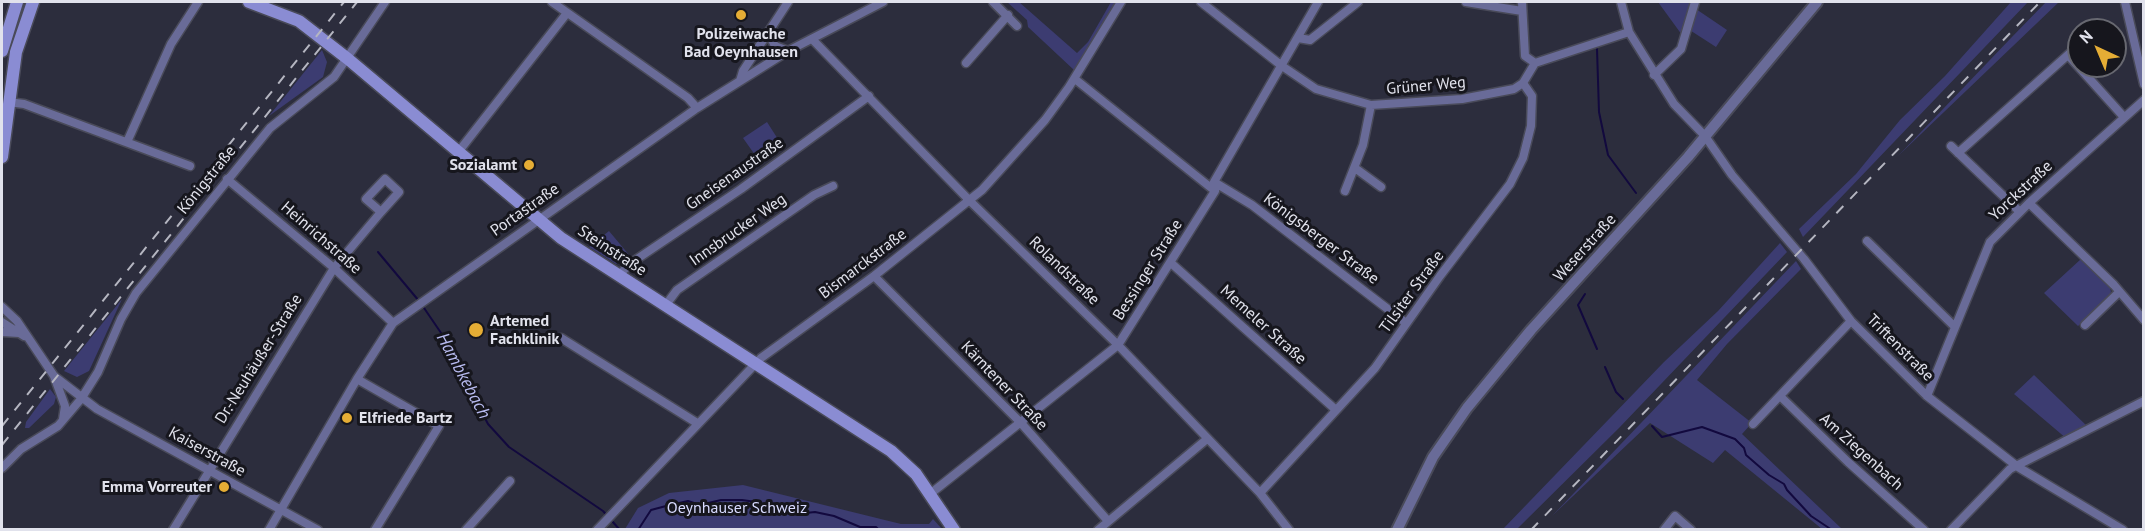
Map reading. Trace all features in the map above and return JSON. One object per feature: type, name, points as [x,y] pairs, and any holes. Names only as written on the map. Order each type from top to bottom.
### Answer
[{"type":"main road","points":[[2,51],[18,2]]},
{"type":"main road","points":[[2,157],[8,102],[20,35],[33,2]]},
{"type":"main road","name":"Steinstraße","points":[[249,2],[290,16],[348,58],[537,220],[618,276],[891,451],[916,474],[954,530]]},
{"type":"street","points":[[127,142],[171,44],[198,2]]},
{"type":"street","name":"Königstraße","points":[[2,468],[21,448],[50,433],[81,399],[98,372],[128,304],[270,128],[324,87],[348,58],[385,2]]},
{"type":"street","points":[[552,2],[688,98],[698,108]]},
{"type":"street","points":[[740,81],[743,71],[788,2]]},
{"type":"street","name":"Portastraße","points":[[269,530],[357,379],[393,323],[698,108],[788,51],[883,2]]},
{"type":"street","points":[[993,2],[1017,26]]},
{"type":"street","name":"Bismarckstraße","points":[[600,526],[755,365],[970,201],[1045,120],[1075,79],[1121,2]]},
{"type":"street","name":"Grüner Weg","points":[[1201,2],[1282,66],[1316,89],[1371,105],[1462,99],[1514,89],[1523,83]]},
{"type":"street","name":"Bessinger Straße","points":[[930,494],[1118,345],[1171,263],[1318,2]]},
{"type":"street","points":[[1298,38],[1310,40],[1358,2]]},
{"type":"street","points":[[1466,2],[1522,6],[1525,56],[1535,63]]},
{"type":"street","name":"Triftenstraße","points":[[1621,2],[1629,32],[1674,104],[1705,136],[1732,175],[1804,259],[1851,321],[1927,396],[2019,467],[2122,530]]},
{"type":"street","points":[[1654,75],[1681,49],[1695,2]]},
{"type":"street","name":"Weserstraße","points":[[1397,530],[1419,481],[1455,423],[1531,330],[1705,136],[1817,2]]},
{"type":"street","points":[[2125,2],[2144,84]]},
{"type":"street","points":[[459,151],[567,13]]},
{"type":"street","points":[[966,63],[1008,15]]},
{"type":"street","points":[[768,32],[775,46],[788,51]]},
{"type":"street","points":[[1523,83],[1535,63],[1629,32]]},
{"type":"street","name":"Rolandstraße","points":[[812,39],[970,201],[1118,345],[1260,493],[1289,530]]},
{"type":"street","points":[[1958,153],[2067,56]]},
{"type":"street","points":[[2089,78],[2123,116]]},
{"type":"street","name":"Königsberger Straße","points":[[1075,79],[1214,187],[1252,205],[1306,244],[1406,323]]},
{"type":"street","name":"Tilsiter Straße","points":[[1260,493],[1376,368],[1406,323],[1510,184],[1523,158],[1530,133],[1532,96],[1523,83]]},
{"type":"street","name":"Gneisenaustraße","points":[[618,276],[631,263],[741,189],[869,96]]},
{"type":"street","name":"Yorckstraße","points":[[1927,396],[1990,242],[2123,116],[2144,100]]},
{"type":"street","points":[[8,102],[24,104],[190,166]]},
{"type":"street","points":[[1346,191],[1355,168],[1371,105]]},
{"type":"street","points":[[1951,146],[2020,212]]},
{"type":"street","points":[[1355,168],[1381,187]]},
{"type":"street","name":"Heinrichstraße","points":[[227,179],[334,268],[393,323]]},
{"type":"street","name":"Innsbrucker Weg","points":[[665,306],[677,290],[814,195],[833,186]]},
{"type":"street","points":[[2029,203],[2114,285],[2118,293],[2144,320]]},
{"type":"street","name":"Dr.-Neuhäußer-Straße","points":[[173,530],[208,469],[334,268],[381,212]]},
{"type":"street","points":[[1867,241],[1955,327]]},
{"type":"street","name":"Memeler Straße","points":[[1171,263],[1336,410]]},
{"type":"street","name":"Kärntener Straße","points":[[874,276],[1021,423],[1108,521]]},
{"type":"street","points":[[2085,325],[2118,293]]},
{"type":"street","points":[[2,307],[17,321],[24,336],[54,376],[65,406],[62,422]]},
{"type":"street","points":[[2,321],[24,336]]},
{"type":"street","points":[[1753,424],[1851,321]]},
{"type":"street","points":[[2,332],[24,336]]},
{"type":"street","points":[[561,338],[697,423]]},
{"type":"street","name":"Kaiserstraße","points":[[54,376],[81,399],[318,530]]},
{"type":"street","points":[[357,379],[439,426],[375,530]]},
{"type":"street","name":"Am Ziegenbach","points":[[1780,396],[1856,470],[1924,530]]},
{"type":"street","points":[[1953,529],[2010,469],[2019,467],[2144,401]]},
{"type":"street","points":[[1098,530],[1207,439]]},
{"type":"street","points":[[466,530],[510,481]]},
{"type":"street","points":[[1664,530],[1675,516],[1691,530]]},
{"type":"green space","points":[[1007,2],[1019,2],[1077,53],[1088,42],[1111,2],[1117,2],[1074,70],[1028,27],[1027,20]]},
{"type":"green space","points":[[1658,2],[1698,2],[1696,9],[1727,30],[1716,47],[1685,27],[1682,35]]},
{"type":"green space","points":[[2011,2],[2028,2],[1803,237],[1799,229],[1856,174],[1900,120],[1945,76]]},
{"type":"green space","points":[[2046,2],[2059,2],[1898,156],[2010,39]]},
{"type":"green space","points":[[322,50],[327,62],[323,77],[269,116]]},
{"type":"green space","points":[[767,122],[783,147],[760,162],[743,138]]},
{"type":"green space","points":[[609,231],[630,256],[616,264],[589,247]]},
{"type":"green space","points":[[1780,243],[1787,252],[1619,428],[1517,529],[1503,529],[1664,362],[1718,311]]},
{"type":"green space","points":[[2081,259],[2110,287],[2111,292],[2109,298],[2078,326],[2044,293]]},
{"type":"green space","points":[[1796,261],[1801,269],[1727,344],[1697,380],[1752,423],[1742,434],[1842,529],[1822,529],[1725,450],[1713,463],[1650,423],[1552,516]]},
{"type":"green space","points":[[122,299],[89,371],[77,377],[64,371]]},
{"type":"green space","points":[[2034,375],[2087,426],[2067,439],[2014,394]]},
{"type":"green space","points":[[50,389],[56,397],[54,404],[29,428],[25,428],[26,422]]},
{"type":"green space","name":"Oeynhauser Schweiz","points":[[743,485],[901,524],[929,524],[933,519],[942,529],[625,529],[638,508],[669,493]]},
{"type":"waterway","points":[[1597,49],[1599,112],[1608,155],[1636,193]]},
{"type":"waterway","name":"Hambkebach","points":[[378,252],[419,301]]},
{"type":"waterway","points":[[1585,294],[1578,305],[1597,349]]},
{"type":"waterway","name":"Hambkebach","points":[[422,305],[454,352],[463,376],[488,424],[509,447],[603,511],[620,530]]},
{"type":"waterway","points":[[1605,367],[1616,392],[1623,399]]},
{"type":"waterway","points":[[1652,426],[1662,437],[1702,427],[1735,439],[1744,448],[1746,455],[1769,475],[1784,484],[1811,516],[1832,530]]},
{"type":"waterway","points":[[638,530],[651,510],[688,501],[700,505],[721,500],[756,502],[766,512],[790,509],[796,514],[815,512],[834,516],[860,527],[876,527],[879,530]]},
{"type":"railway","points":[[2,426],[344,2]]},
{"type":"railway","points":[[2,445],[357,2]]},
{"type":"railway","points":[[1531,530],[2040,2]]},
{"type":"place","name":"Polizeiwache Bad Oeynhausen","points":[[741,15]]},
{"type":"place","name":"Sozialamt","points":[[529,165]]},
{"type":"place","name":"Artemed Fachklinik","points":[[476,330]]},
{"type":"place","name":"Elfriede Bartz","points":[[347,418]]},
{"type":"place","name":"Emma Vorreuter","points":[[224,487]]}]
